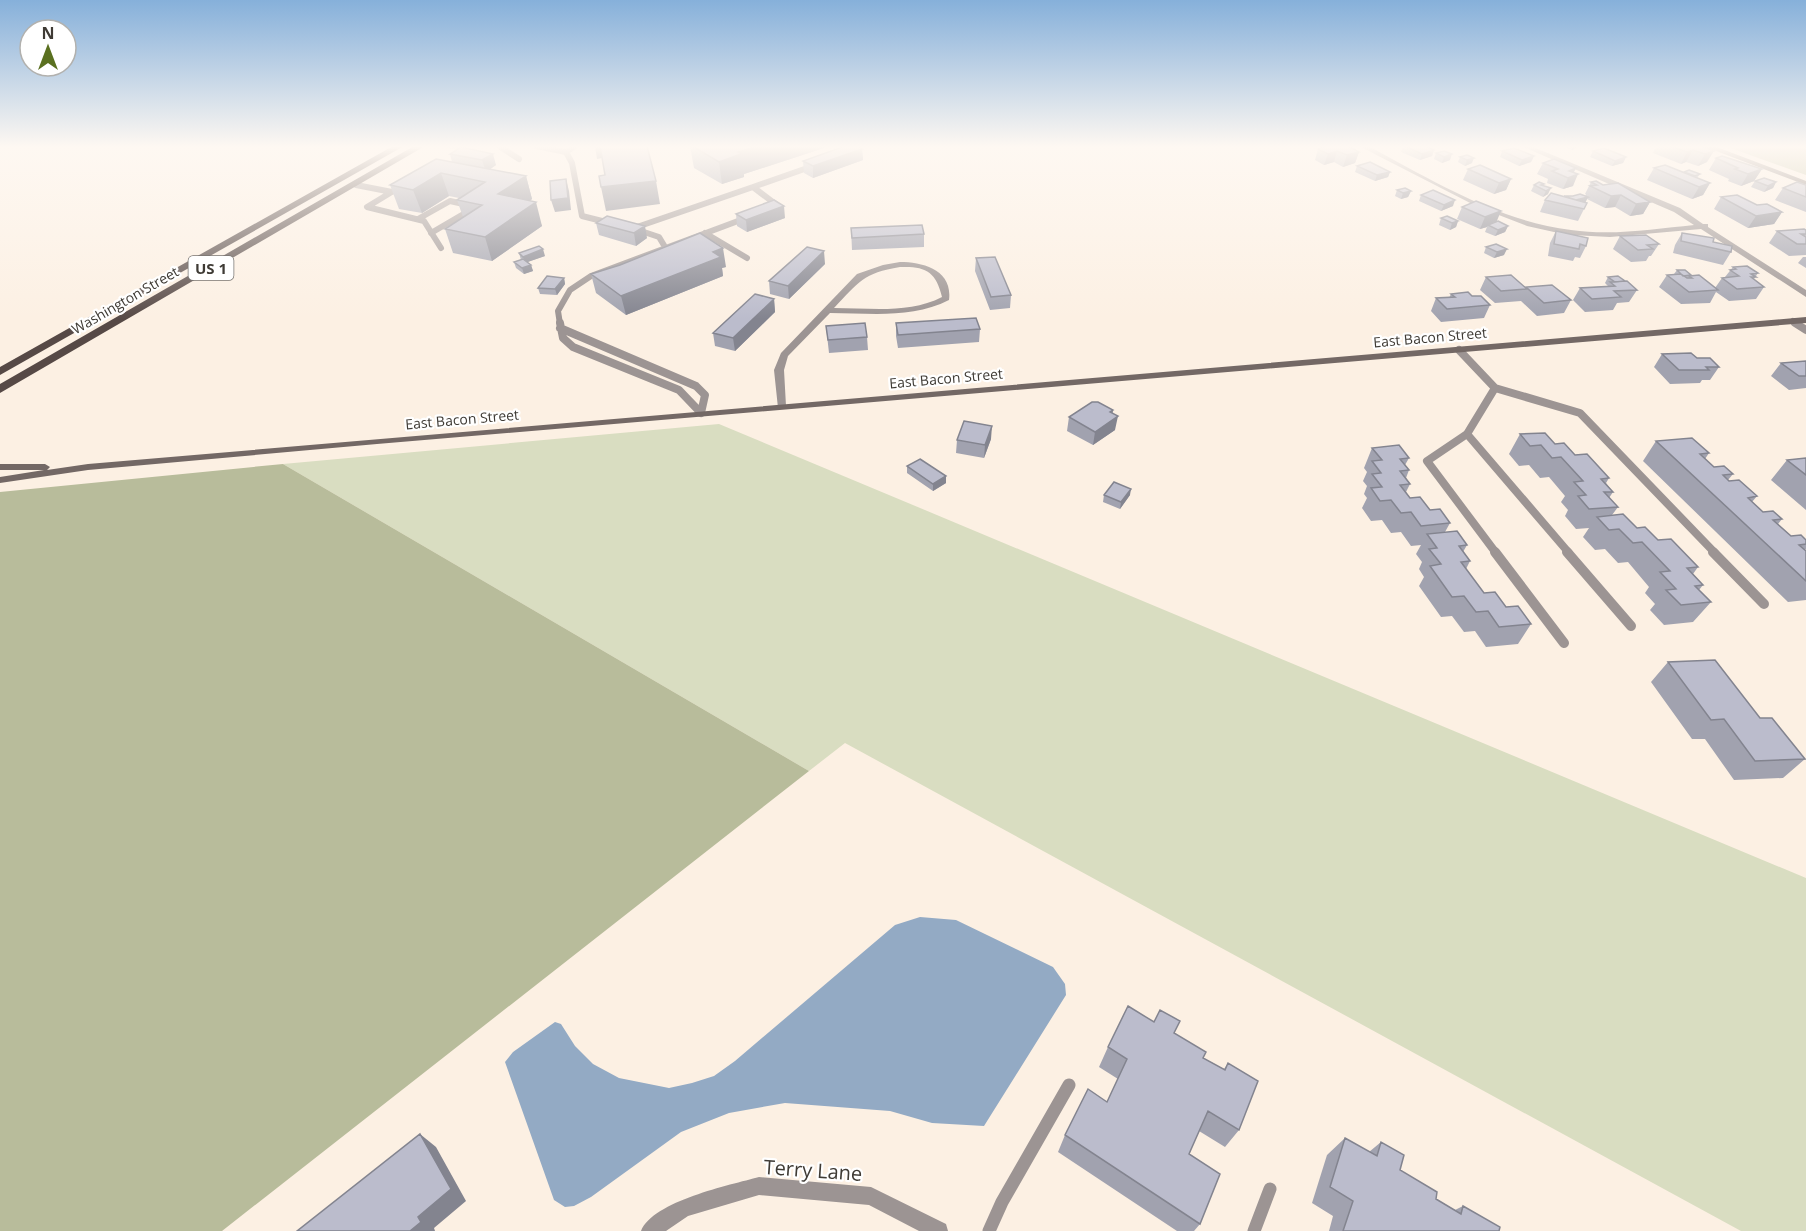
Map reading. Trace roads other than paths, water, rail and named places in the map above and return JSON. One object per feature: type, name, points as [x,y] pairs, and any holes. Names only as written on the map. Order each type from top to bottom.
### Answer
[{"type":"main road","name":"Washington Street","points":[[0,372],[300,203]]},
{"type":"main road","name":"Washington Street","points":[[0,389],[322,203]]},
{"type":"main road","name":"East Bacon Street","points":[[0,480],[88,466],[1806,320]]},
{"type":"main road","name":"East Bacon Street","points":[[0,466],[88,466]]},
{"type":"street","points":[[1480,203],[1511,218],[1554,230],[1596,233],[1705,226]]},
{"type":"street","points":[[1661,203],[1705,226],[1806,294]]},
{"type":"street","points":[[781,406],[779,370],[784,355],[860,276],[876,267],[900,264],[920,265],[939,273],[945,282],[946,298],[934,307],[829,310]]},
{"type":"street","name":"Terry Lane","points":[[650,1231],[683,1208],[759,1186],[871,1196],[939,1231]]},
{"type":"lane","points":[[374,203],[368,207],[424,221],[441,248]]},
{"type":"lane","points":[[418,219],[446,203]]},
{"type":"lane","points":[[431,233],[476,207],[461,203]]},
{"type":"lane","points":[[580,203],[582,216],[613,223]]},
{"type":"lane","points":[[634,228],[705,203]]},
{"type":"lane","points":[[769,209],[780,205],[778,203]]},
{"type":"lane","points":[[701,413],[679,390],[573,347],[563,338],[558,311],[570,290],[591,276],[759,213]]},
{"type":"lane","points":[[623,226],[659,237],[665,247]]},
{"type":"lane","points":[[705,232],[747,258]]},
{"type":"lane","points":[[1793,321],[1806,330]]},
{"type":"lane","points":[[560,328],[696,386],[705,395],[701,413]]},
{"type":"lane","points":[[1458,350],[1495,388],[1580,413],[1764,604]]},
{"type":"lane","points":[[1495,388],[1467,434],[1427,461],[1564,643]]},
{"type":"lane","points":[[1467,434],[1631,626]]},
{"type":"lane","points":[[989,1231],[1002,1202],[1069,1085]]},
{"type":"lane","points":[[1254,1231],[1270,1189]]},
{"type":"water","points":[[920,917],[956,920],[1053,967],[1065,984],[1066,995],[984,1126],[932,1123],[890,1111],[785,1103],[729,1113],[681,1132],[591,1197],[574,1206],[565,1207],[554,1200],[505,1062],[513,1052],[555,1022],[561,1024],[575,1046],[593,1064],[619,1078],[669,1088],[714,1076],[735,1061],[895,925]]}]
